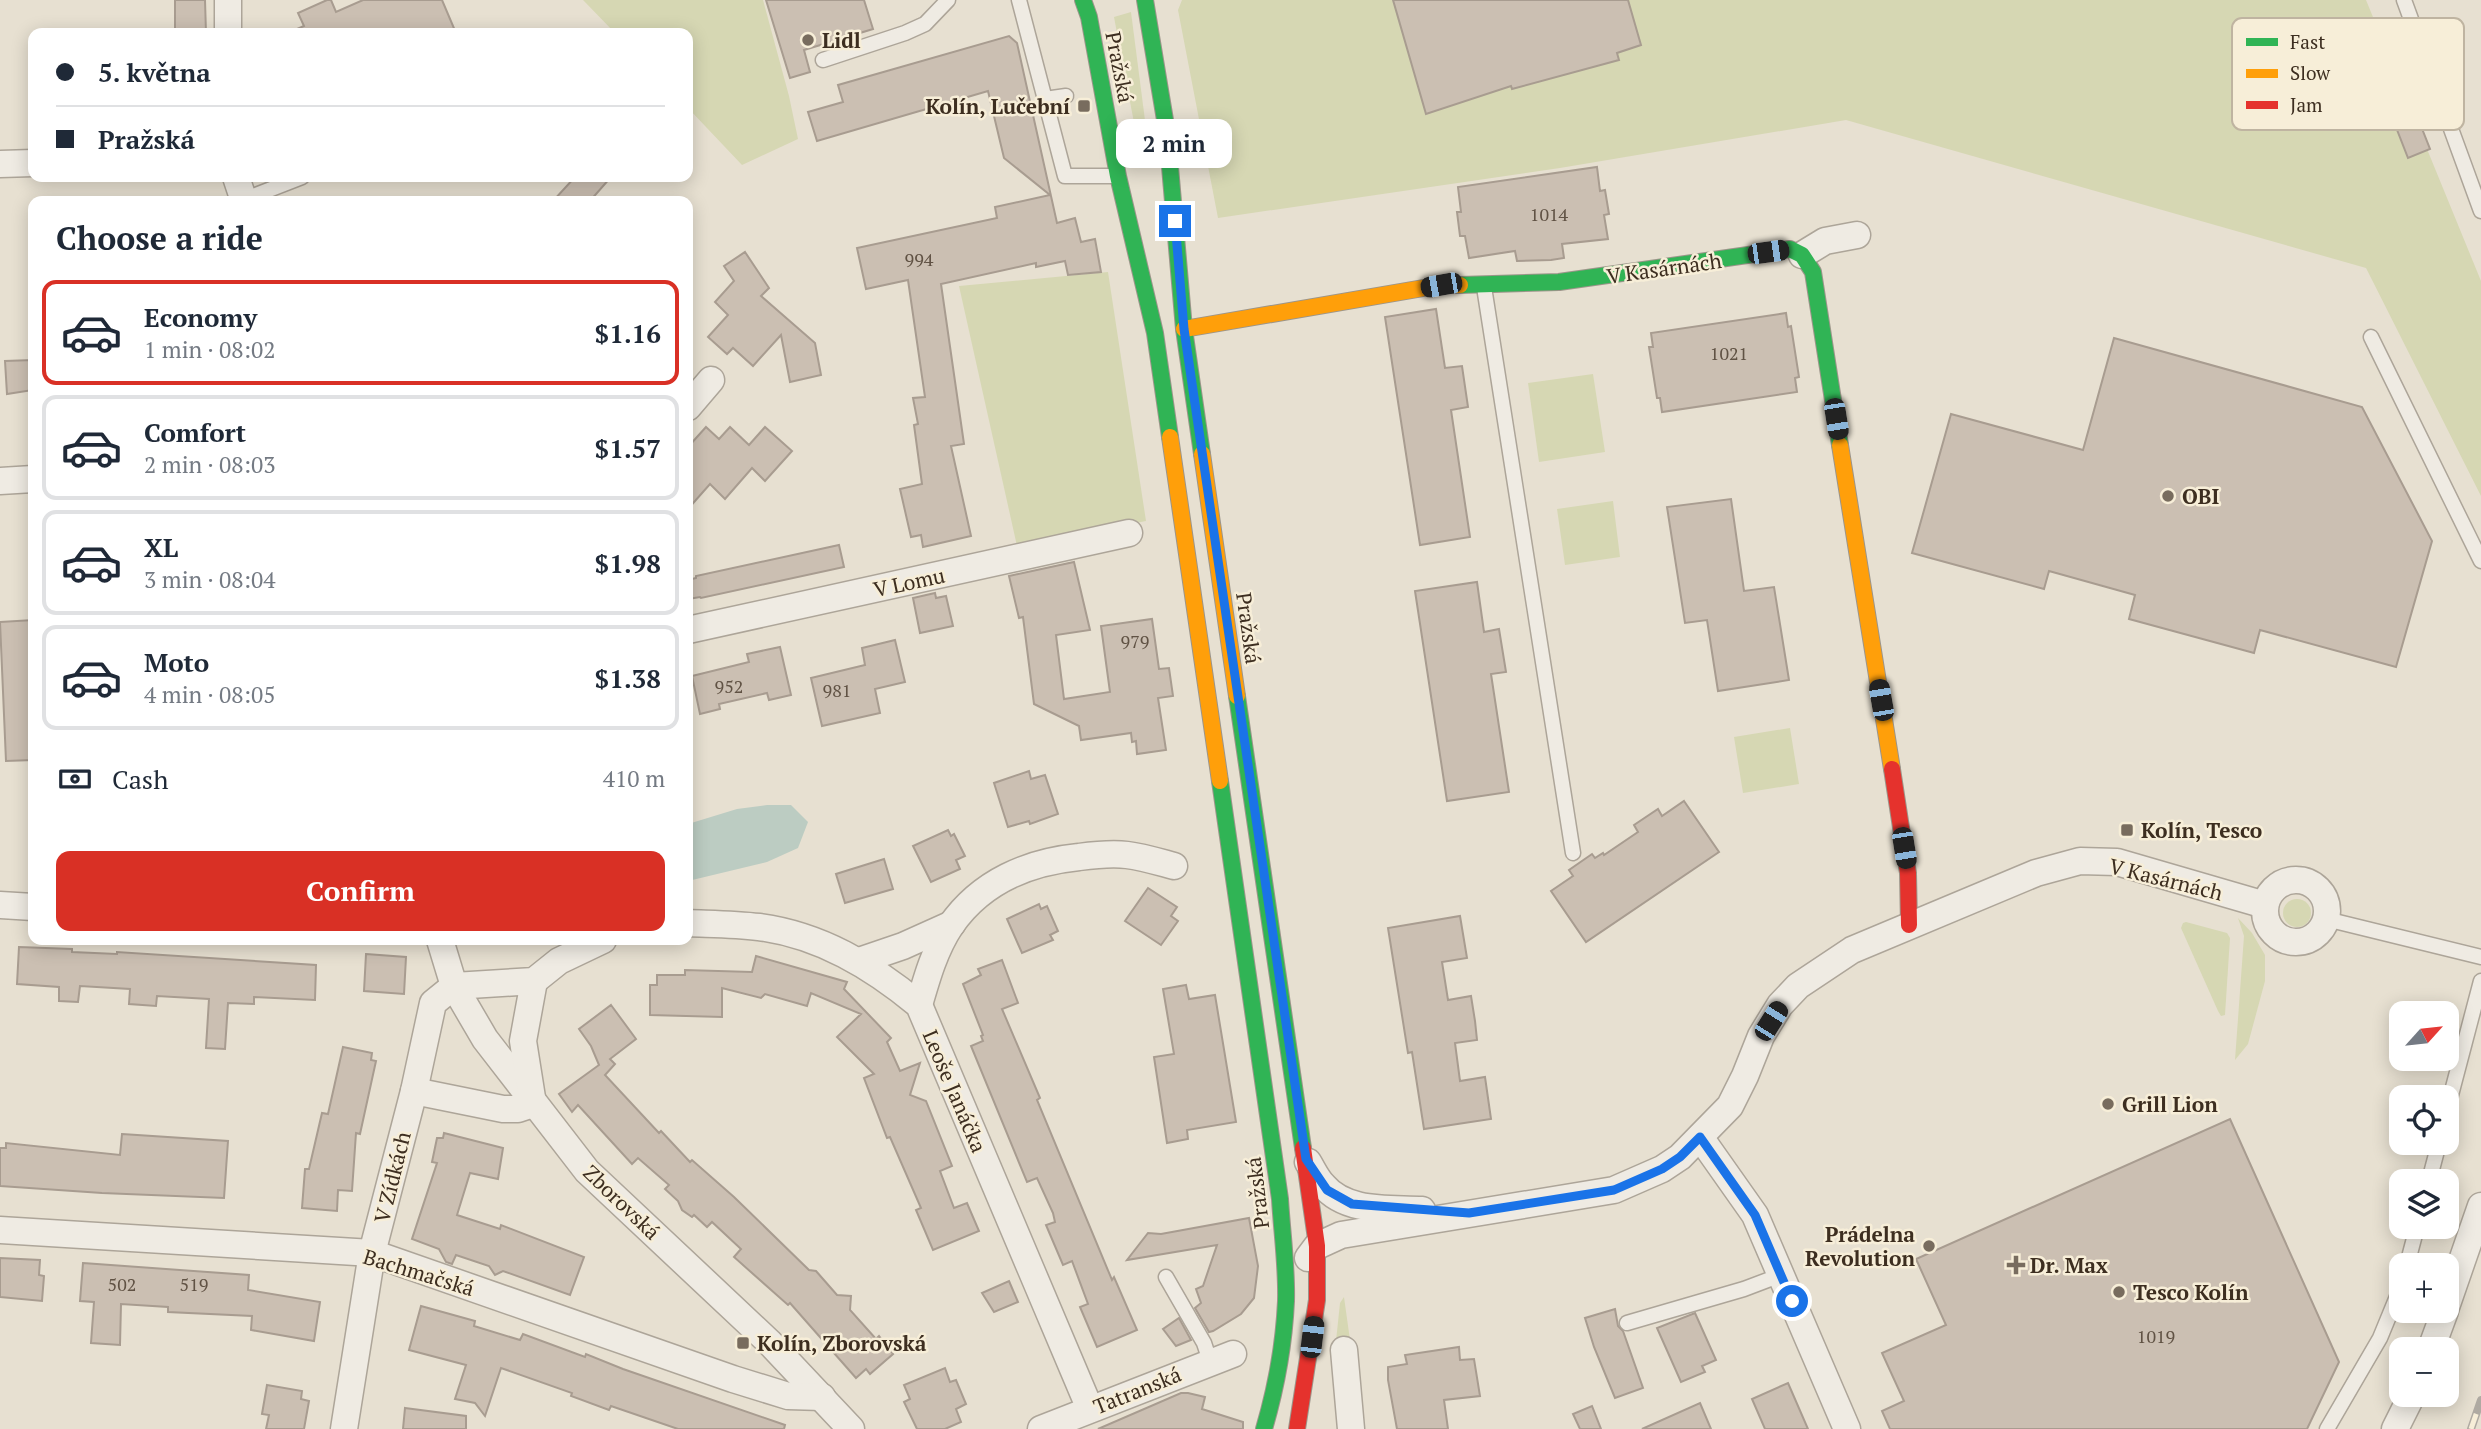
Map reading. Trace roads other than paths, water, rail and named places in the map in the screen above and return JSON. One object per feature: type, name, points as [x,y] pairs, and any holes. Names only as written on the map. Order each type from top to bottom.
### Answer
[{"type":"street","points":[[228,0],[228,28]]},
{"type":"street","name":"Pražská","points":[[1083,0],[1089,17],[1118,176],[1156,333],[1280,1199],[1286,1288],[1277,1371],[1264,1429]]},
{"type":"street","name":"Pražská","points":[[1145,0],[1159,73],[1171,167],[1184,329],[1317,1246],[1317,1300],[1297,1429]]},
{"type":"street","points":[[0,164],[28,163]]},
{"type":"street","points":[[1857,235],[1825,241],[1802,256],[1813,272],[1908,873],[1909,925]]},
{"type":"street","name":"V Kasárnách","points":[[1184,329],[1441,285],[1585,279],[1790,249],[1802,256]]},
{"type":"street","points":[[693,401],[711,380]]},
{"type":"street","points":[[0,481],[28,480]]},
{"type":"street","name":"V Lomu","points":[[693,629],[1129,533]]},
{"type":"street","points":[[919,1004],[939,946],[952,924],[986,889],[1028,867],[1064,858],[1125,855],[1174,866]]},
{"type":"street","name":"V Kasárnách","points":[[1469,1213],[1614,1190],[1662,1169],[1680,1157],[1730,1105],[1761,1036],[1780,1005],[1798,986],[1852,950],[2036,873],[2080,861],[2117,863],[2265,905]]},
{"type":"street","points":[[2291,880],[2301,880],[2319,890],[2327,909],[2326,919],[2316,934],[2308,940],[2290,942],[2281,939],[2267,924],[2265,905],[2274,888],[2291,880]]},
{"type":"street","points":[[0,905],[28,907]]},
{"type":"street","name":"Leoše Janáčka","points":[[693,923],[761,927],[816,943],[859,961],[919,1004],[1090,1409]]},
{"type":"street","points":[[859,961],[903,946],[952,924]]},
{"type":"street","name":"Zborovská","points":[[442,945],[454,986],[485,1039],[587,1171],[769,1342],[851,1429]]},
{"type":"street","points":[[454,986],[534,981],[559,961],[593,945]]},
{"type":"street","points":[[414,1091],[503,1109],[517,1109],[533,1104],[523,1041],[534,981]]},
{"type":"street","name":"V Zídkách","points":[[344,1429],[372,1253],[414,1091],[433,1003],[454,986]]},
{"type":"street","points":[[1700,1137],[1755,1215],[1847,1429]]},
{"type":"street","points":[[1306,1159],[1327,1190],[1352,1204],[1469,1213]]},
{"type":"street","points":[[1280,1199],[1317,1246]]},
{"type":"street","points":[[2459,1271],[2481,1206]]},
{"type":"street","points":[[1286,1288],[1317,1246],[1340,1235],[1469,1213]]},
{"type":"street","name":"Bachmačská","points":[[0,1230],[372,1253],[733,1379],[788,1396],[821,1397]]},
{"type":"street","points":[[1344,1350],[1351,1429]]},
{"type":"street","name":"Tatranská","points":[[1041,1429],[1222,1357]]},
{"type":"street","points":[[2395,1429],[2406,1407]]},
{"type":"lane","points":[[823,60],[925,24],[948,0]]},
{"type":"lane","points":[[1019,0],[1065,176],[1118,176]]},
{"type":"lane","points":[[2404,0],[2411,18]]},
{"type":"lane","points":[[1045,99],[1066,96]]},
{"type":"lane","points":[[2451,130],[2481,212]]},
{"type":"lane","points":[[256,196],[290,182]]},
{"type":"lane","points":[[1484,285],[1573,853]]},
{"type":"lane","points":[[2371,337],[2481,561]]},
{"type":"lane","points":[[2326,919],[2481,957]]},
{"type":"lane","points":[[2454,1085],[2481,981]]},
{"type":"lane","points":[[1627,1323],[1744,1289],[1781,1275]]},
{"type":"lane","points":[[1167,1277],[1204,1343],[1222,1357]]},
{"type":"lane","points":[[2327,1429],[2380,1338],[2389,1316]]},
{"type":"railway","points":[[2471,1429],[2481,1400]]},
{"type":"place","name":"Lidl","points":[[808,40]]},
{"type":"place","name":"Kolín, Lučební","points":[[1084,106]]},
{"type":"place","name":"OBI","points":[[2168,496]]},
{"type":"place","name":"Kolín, Tesco","points":[[2127,830]]},
{"type":"place","name":"Grill Lion","points":[[2108,1104]]},
{"type":"place","name":"Prádelna Revolution","points":[[1929,1246]]},
{"type":"place","name":"Dr. Max","points":[[2016,1265]]},
{"type":"place","name":"Tesco Kolín","points":[[2119,1292]]},
{"type":"place","name":"Kolín, Zborovská","points":[[743,1343]]}]
